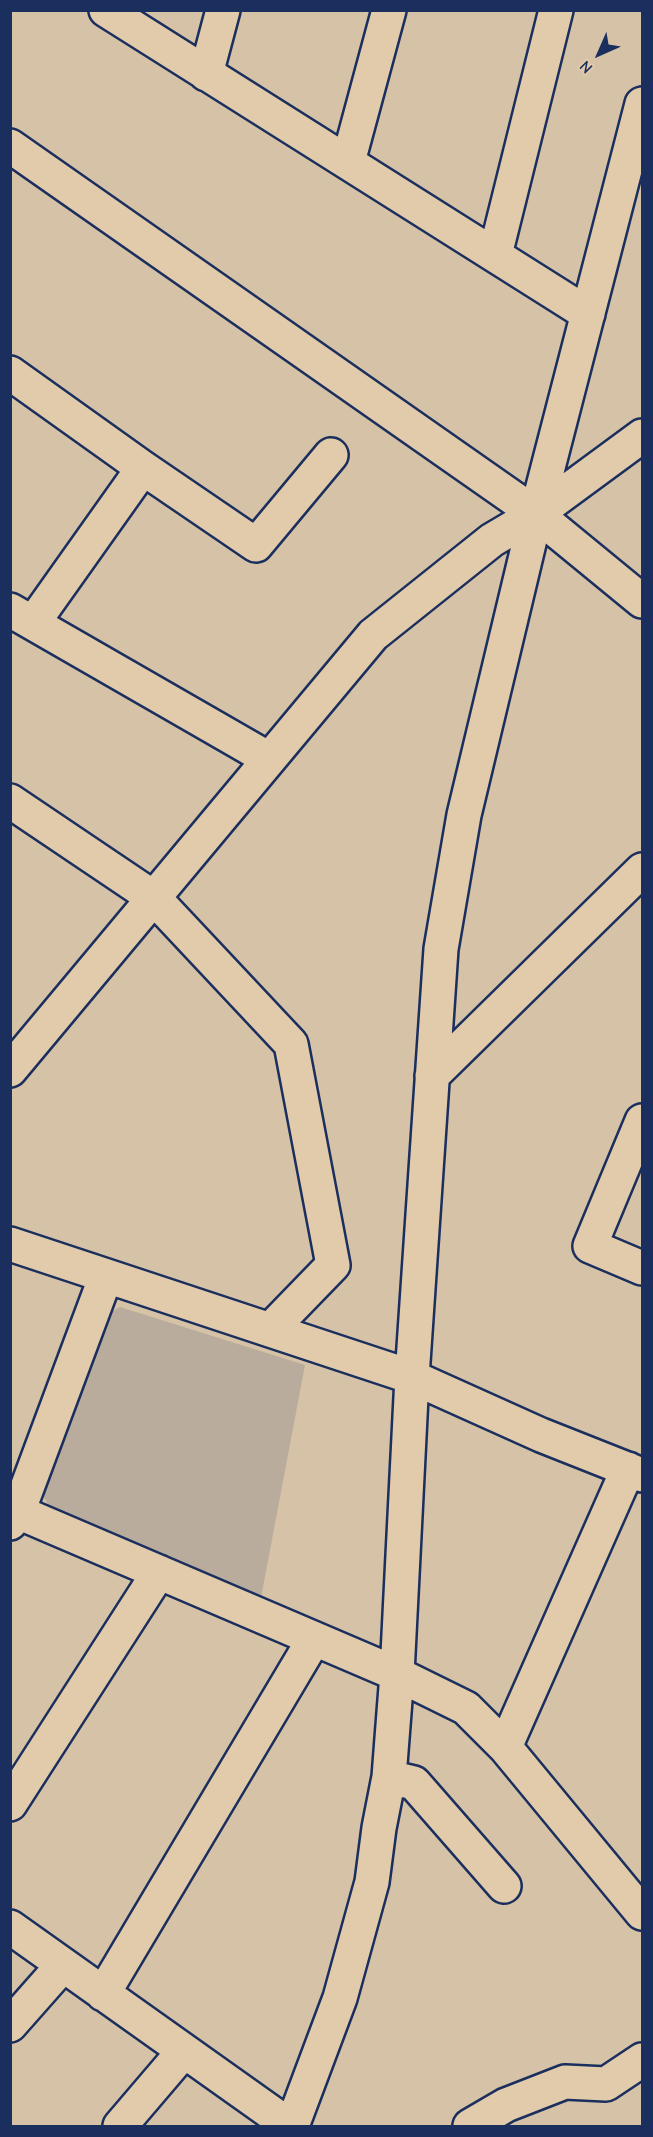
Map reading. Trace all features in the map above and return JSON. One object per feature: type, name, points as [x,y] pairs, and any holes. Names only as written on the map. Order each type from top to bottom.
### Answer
[{"type":"street","points":[[106,10],[588,314]]},
{"type":"street","points":[[206,74],[223,10]]},
{"type":"street","points":[[348,162],[388,10]]},
{"type":"street","points":[[495,255],[556,10]]},
{"type":"street","points":[[10,1927],[291,2127],[340,1998],[372,1882],[389,1777],[397,1674],[412,1377],[441,949],[464,815],[536,514],[642,104]]},
{"type":"street","points":[[10,146],[536,514],[642,601]]},
{"type":"street","points":[[14,385],[256,545],[331,455]]},
{"type":"street","points":[[14,1061],[154,898],[373,635],[492,540],[536,514],[642,436]]},
{"type":"street","points":[[142,468],[22,616],[269,759]]},
{"type":"street","points":[[10,801],[154,898],[291,1044],[333,1265],[270,1330]]},
{"type":"street","points":[[432,1077],[642,870]]},
{"type":"street","points":[[642,1121],[590,1246],[642,1268]]},
{"type":"street","points":[[10,1244],[412,1377],[541,1435],[635,1472],[506,1747]]},
{"type":"street","points":[[106,1276],[14,1518],[159,1572],[397,1674],[466,1708],[506,1747],[642,1913]]},
{"type":"street","points":[[10,1804],[159,1572]]},
{"type":"street","points":[[104,1994],[314,1639]]},
{"type":"street","points":[[389,1777],[414,1783],[504,1886]]},
{"type":"street","points":[[10,2025],[63,1965]]},
{"type":"street","points":[[120,2127],[184,2051]]},
{"type":"street","points":[[470,2127],[506,2105],[565,2082],[606,2084],[642,2060]]},
{"type":"shaded area","points":[[120,1307],[305,1365],[260,1603],[51,1510],[42,1494],[88,1367],[103,1317]]}]
